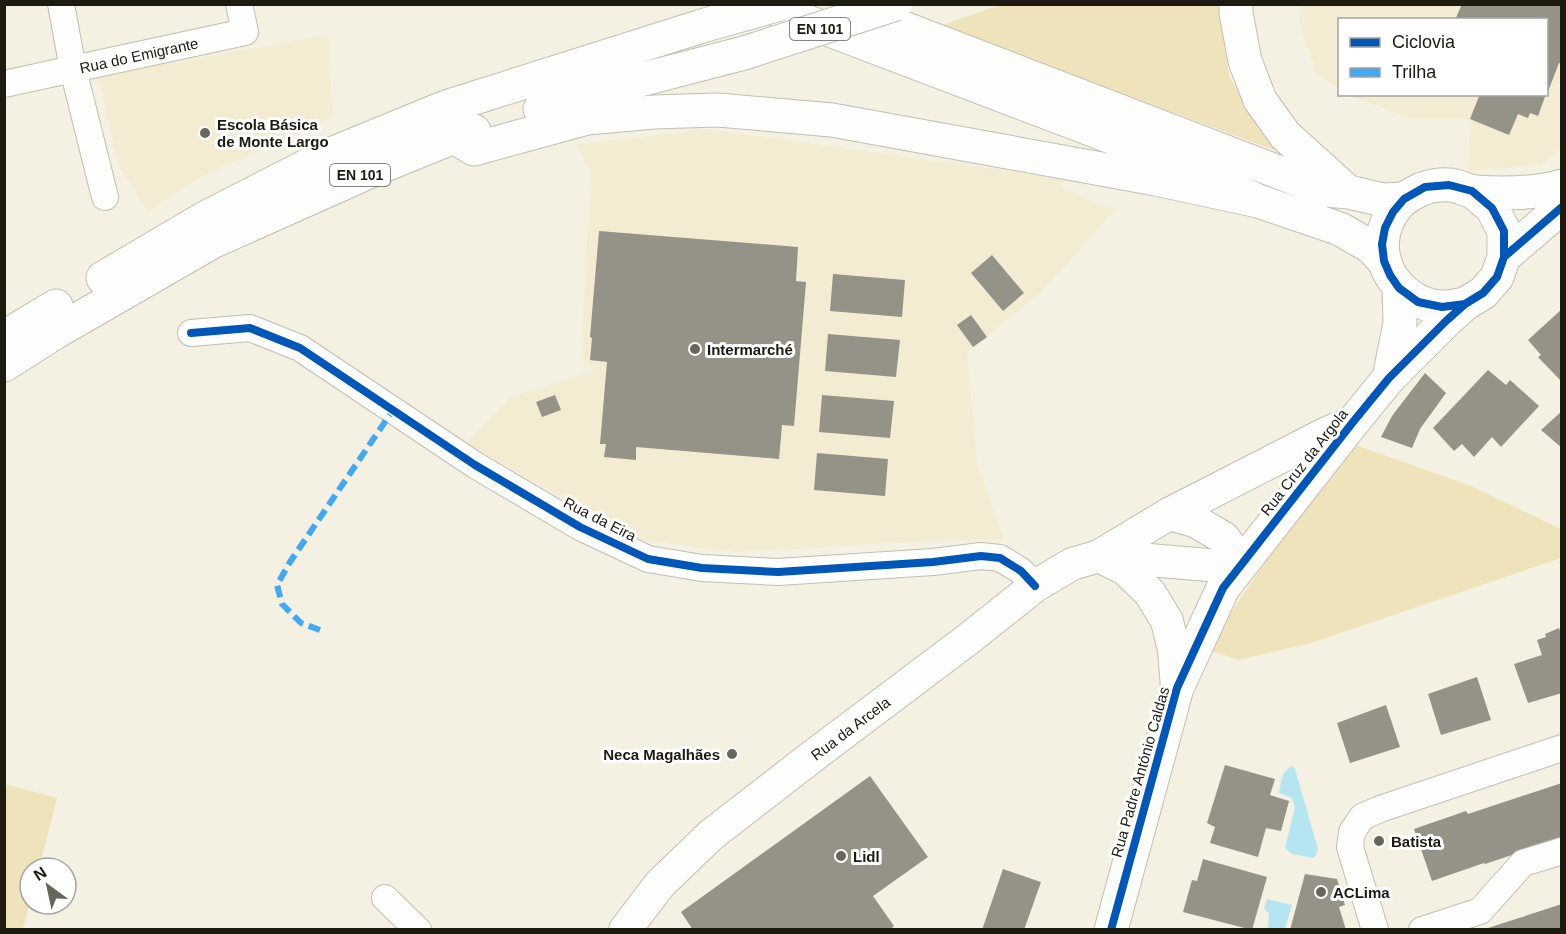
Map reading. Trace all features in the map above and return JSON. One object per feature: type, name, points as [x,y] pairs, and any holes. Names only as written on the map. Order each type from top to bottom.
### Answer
[{"type":"main road","points":[[761,4],[1164,157],[1258,201],[1340,229],[1371,247],[1391,274],[1418,302],[1442,308],[1465,304],[1483,293],[1497,277],[1504,257],[1504,231],[1492,208],[1472,191]]},
{"type":"main road","name":"EN 101","points":[[4,337],[205,218],[324,157],[446,107],[702,26],[780,4]]},
{"type":"main road","points":[[841,4],[1325,190],[1349,192],[1383,200],[1404,199]]},
{"type":"main road","name":"EN 101","points":[[4,365],[56,332],[212,242],[380,166],[454,137],[582,95],[744,53],[896,4]]},
{"type":"main road","points":[[1236,4],[1245,61],[1260,100],[1285,135],[1349,192]]},
{"type":"main road","points":[[454,137],[474,149],[587,118],[654,112],[718,110],[832,120],[1156,179],[1258,201]]},
{"type":"main road","points":[[1389,378],[1400,323],[1391,274],[1382,244],[1385,228],[1393,212],[1404,199],[1425,187],[1449,185],[1472,191],[1496,193],[1545,191],[1562,186]]},
{"type":"main road","points":[[1504,257],[1562,207]]},
{"type":"main road","name":"Rua Cruz da Argola","points":[[1242,564],[1389,378],[1465,304]]},
{"type":"main road","name":"Rua Padre António Caldas","points":[[1111,930],[1177,688],[1223,588],[1242,564]]},
{"type":"street","points":[[61,4],[73,69],[105,197]]},
{"type":"street","name":"Rua do Emigrante","points":[[4,84],[245,32],[239,4]]},
{"type":"street","name":"Rua da Eira","points":[[191,333],[250,328],[300,348],[475,465],[580,527],[648,559],[702,568],[778,572],[933,562],[981,556],[1000,558],[1021,571],[1035,586]]},
{"type":"street","points":[[1099,556],[1169,514],[1324,434],[1353,422]]},
{"type":"street","points":[[1169,514],[1195,521],[1224,538],[1242,564]]},
{"type":"street","points":[[1099,556],[1208,565],[1242,564]]},
{"type":"street","points":[[1099,556],[1125,569],[1150,593],[1167,621],[1174,650],[1177,688]]},
{"type":"street","name":"Rua da Arcela","points":[[628,928],[660,884],[711,835],[968,640],[1035,586],[1072,564],[1099,556]]},
{"type":"street","points":[[1375,930],[1350,847],[1352,832],[1362,817],[1562,748]]},
{"type":"street","points":[[1422,930],[1480,911],[1523,864],[1562,850]]},
{"type":"street","points":[[385,898],[418,930]]},
{"type":"shaded area","points":[[1000,5],[1219,5],[1229,76],[1251,116],[1277,151],[940,26]]},
{"type":"shaded area","points":[[1301,5],[1561,5],[1561,149],[1540,165],[1468,171],[1470,119],[1414,119],[1351,96],[1548,96],[1548,18],[1338,18],[1338,88],[1317,74],[1299,22]]},
{"type":"shaded area","name":"Escola Básica de Monte Largo","points":[[328,35],[333,117],[202,176],[148,213],[118,163],[98,76]]},
{"type":"shaded area","points":[[706,129],[1065,179],[1062,188],[1115,210],[1044,289],[967,353],[977,463],[1004,539],[737,552],[638,539],[466,444],[511,397],[592,372],[591,367],[581,358],[591,171],[576,145]]},
{"type":"shaded area","points":[[1347,442],[1471,486],[1561,529],[1561,558],[1311,643],[1238,660],[1206,649]]},
{"type":"shaded area","points":[[5,784],[57,798],[42,856],[18,856],[18,916],[26,916],[23,929],[5,929]]},
{"type":"water","points":[[1292,766],[1295,769],[1318,849],[1313,858],[1292,854],[1285,848],[1295,807],[1292,798],[1279,793],[1284,774]]},
{"type":"water","points":[[1267,899],[1292,905],[1285,929],[1268,929],[1269,913],[1264,909]]},
{"type":"building","points":[[1462,4],[1562,4],[1562,64],[1559,63],[1548,91],[1548,18],[1456,18]]},
{"type":"building","points":[[1479,96],[1545,96],[1538,116],[1530,113],[1528,118],[1518,114],[1509,135],[1470,119]]},
{"type":"building","name":"Intermarché","points":[[599,231],[798,247],[796,281],[806,282],[794,426],[782,425],[779,459],[636,447],[636,460],[604,457],[606,444],[600,444],[607,362],[590,360]]},
{"type":"building","points":[[992,255],[1024,293],[1003,311],[971,273]]},
{"type":"building","points":[[833,274],[905,280],[902,317],[830,311]]},
{"type":"building","points":[[1562,309],[1562,382],[1538,357],[1541,355],[1528,340]]},
{"type":"building","points":[[971,315],[987,337],[973,347],[957,325]]},
{"type":"building","points":[[828,334],[900,340],[896,377],[825,371]]},
{"type":"building","points":[[1488,370],[1506,385],[1510,380],[1539,406],[1501,447],[1492,437],[1474,457],[1462,444],[1454,451],[1433,428]]},
{"type":"building","points":[[1425,373],[1446,393],[1420,429],[1412,448],[1381,437],[1392,416]]},
{"type":"building","points":[[555,395],[561,410],[542,417],[536,402]]},
{"type":"building","points":[[822,395],[894,401],[890,438],[819,432]]},
{"type":"building","points":[[1562,411],[1562,448],[1541,430]]},
{"type":"building","points":[[817,453],[888,459],[885,496],[814,490]]},
{"type":"building","points":[[1559,628],[1562,637],[1562,693],[1528,703],[1514,664],[1542,655],[1537,640]]},
{"type":"building","points":[[1477,677],[1491,720],[1441,735],[1428,694]]},
{"type":"building","points":[[1386,705],[1400,747],[1350,763],[1337,723]]},
{"type":"building","points":[[1225,765],[1275,779],[1270,795],[1289,801],[1281,831],[1266,828],[1258,857],[1210,843],[1215,827],[1207,823]]},
{"type":"building","points":[[870,776],[928,857],[873,896],[894,926],[889,930],[693,930],[681,912]]},
{"type":"building","points":[[1562,783],[1562,838],[1432,881],[1414,829]]},
{"type":"building","points":[[1203,859],[1267,877],[1252,930],[1183,912],[1192,880],[1197,881]]},
{"type":"building","points":[[1003,869],[1041,882],[1024,930],[982,930]]},
{"type":"building","name":"ACLima","points":[[1305,874],[1337,879],[1345,905],[1339,907],[1346,930],[1290,930]]},
{"type":"building","points":[[1562,904],[1562,930],[1485,930],[1485,929]]},
{"type":"marked path","points":[[320,630],[301,623],[282,604],[277,585],[290,562],[393,410]]},
{"type":"cycle path","points":[[1111,930],[1177,688],[1223,588],[1389,378],[1446,321],[1465,304],[1483,293],[1497,277],[1504,257],[1504,231],[1492,208],[1472,191],[1449,185],[1425,187],[1404,199],[1393,212],[1385,228],[1382,244],[1384,261],[1399,288],[1418,302],[1442,307],[1465,304]]},
{"type":"cycle path","points":[[1504,257],[1562,207]]},
{"type":"cycle path","points":[[191,333],[250,328],[300,348],[475,465],[580,527],[648,559],[702,568],[778,572],[933,562],[981,556],[1000,558],[1021,571],[1035,586]]},
{"type":"place","name":"Escola Básica de Monte Largo","points":[[205,133]]},
{"type":"place","name":"Intermarché","points":[[695,349]]},
{"type":"place","name":"Neca Magalhães","points":[[732,754]]},
{"type":"place","name":"Batista","points":[[1379,841]]},
{"type":"place","name":"Lidl","points":[[841,856]]},
{"type":"place","name":"ACLima","points":[[1321,892]]}]
